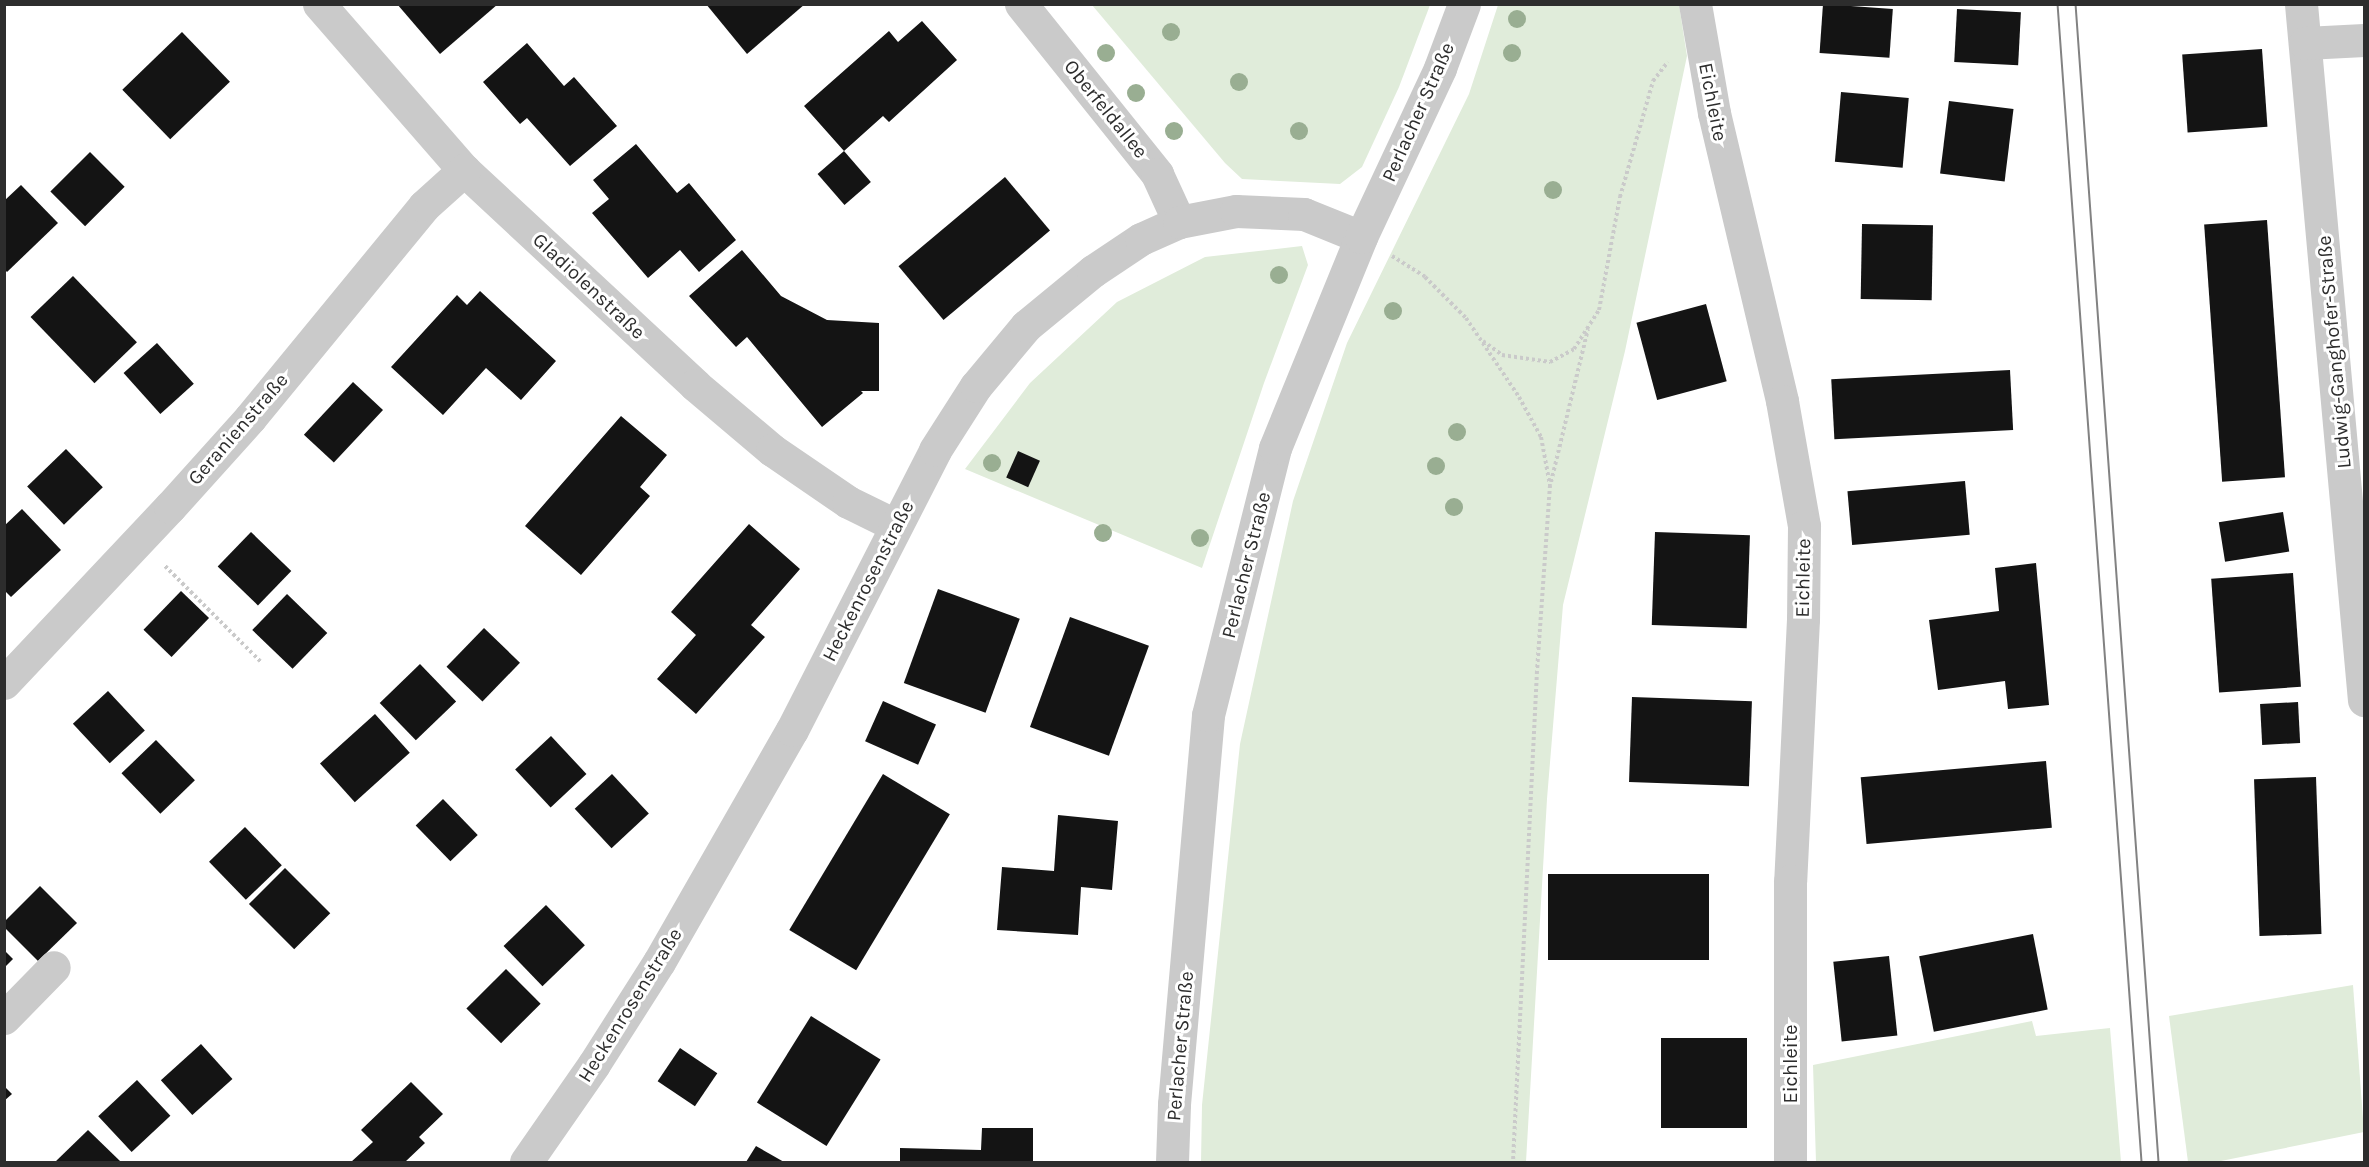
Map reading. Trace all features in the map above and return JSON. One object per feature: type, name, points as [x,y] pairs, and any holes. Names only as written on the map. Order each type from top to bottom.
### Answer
[{"type":"street","name":"Gladiolenstraße","points":[[319,4],[464,170],[695,385],[772,450],[848,502],[895,525]]},
{"type":"street","name":"Oberfeldallee","points":[[1021,4],[1157,174],[1179,222]]},
{"type":"street","name":"Perlacher Straße","points":[[1172,1162],[1174,1104],[1208,715],[1275,448],[1361,237],[1440,68],[1464,4]]},
{"type":"street","name":"Eichleite","points":[[1695,4],[1714,113],[1782,401],[1804,526],[1803,619],[1790,881],[1790,1162]]},
{"type":"street","name":"Ludwig-Ganghofer-Straße","points":[[2301,4],[2364,700]]},
{"type":"street","points":[[2305,43],[2364,40]]},
{"type":"street","name":"Geranienstraße","points":[[4,683],[250,418],[424,206],[464,170]]},
{"type":"street","name":"Heckenrosenstraße","points":[[526,1162],[659,962],[792,730],[935,450],[976,386],[1026,326],[1093,271],[1141,238],[1179,222],[1236,211],[1304,214],[1361,237]]},
{"type":"street","points":[[4,1018],[54,967]]},
{"type":"path","points":[[1479,339],[1502,355],[1550,362],[1574,349],[1599,310],[1620,197],[1653,81],[1664,64],[1701,42]]},
{"type":"path","points":[[1361,237],[1425,277],[1466,318],[1541,436],[1550,485]]},
{"type":"path","points":[[1513,1162],[1537,670],[1550,485],[1589,326]]},
{"type":"path","points":[[139,540],[261,662]]},
{"type":"green space","points":[[1092,5],[1430,5],[1399,87],[1362,167],[1340,184],[1242,179],[1225,163]]},
{"type":"green space","points":[[1498,5],[1679,5],[1687,56],[1625,351],[1563,605],[1547,799],[1526,1162],[1201,1162],[1202,1105],[1240,744],[1293,501],[1347,343],[1469,94]]},
{"type":"green space","points":[[1302,246],[1308,265],[1264,383],[1202,568],[965,469],[1030,383],[1117,302],[1205,257]]},
{"type":"green space","points":[[2353,985],[2364,1132],[2216,1162],[2188,1162],[2169,1016]]},
{"type":"green space","points":[[2032,1021],[2036,1036],[2110,1028],[2121,1162],[1816,1162],[1813,1065]]},
{"type":"building","points":[[397,4],[498,4],[440,54]]},
{"type":"building","points":[[706,4],[805,4],[747,54]]},
{"type":"building","points":[[1823,4],[1893,9],[1889,58],[1820,53]]},
{"type":"building","points":[[1957,9],[2021,12],[2018,65],[1954,62]]},
{"type":"building","points":[[922,21],[957,60],[889,122],[883,116],[844,151],[804,106],[889,31],[898,42]]},
{"type":"building","points":[[182,32],[230,82],[170,139],[122,90]]},
{"type":"building","points":[[527,43],[564,86],[574,77],[617,126],[570,166],[527,118],[520,124],[483,82]]},
{"type":"building","points":[[2262,49],[2267,127],[2188,132],[2182,55]]},
{"type":"building","points":[[1841,92],[1909,98],[1903,168],[1835,162]]},
{"type":"building","points":[[1949,101],[2014,109],[2005,181],[1940,173]]},
{"type":"building","points":[[636,144],[677,193],[689,183],[736,240],[699,272],[680,250],[648,278],[592,213],[609,199],[593,180]]},
{"type":"building","points":[[844,151],[871,182],[844,205],[818,174]]},
{"type":"building","points":[[90,152],[125,187],[85,226],[50,192]]},
{"type":"building","points":[[1005,177],[1050,231],[944,320],[899,266]]},
{"type":"building","points":[[21,185],[58,223],[7,272],[4,269],[4,201]]},
{"type":"building","points":[[2267,220],[2285,477],[2222,482],[2204,224]]},
{"type":"building","points":[[1862,224],[1933,225],[1932,300],[1861,299]]},
{"type":"building","points":[[742,250],[781,296],[827,320],[879,323],[879,391],[861,391],[863,393],[822,427],[747,337],[736,347],[689,296]]},
{"type":"building","points":[[73,276],[137,342],[94,383],[31,317]]},
{"type":"building","points":[[480,291],[556,361],[521,400],[486,368],[443,415],[391,367],[457,295],[467,305]]},
{"type":"building","points":[[1706,304],[1727,381],[1657,400],[1636,323]]},
{"type":"building","points":[[157,343],[194,384],[160,414],[124,373]]},
{"type":"building","points":[[2010,370],[2013,430],[1834,439],[1831,379]]},
{"type":"building","points":[[353,382],[383,410],[334,463],[304,435]]},
{"type":"building","points":[[621,416],[667,455],[640,487],[650,496],[581,575],[525,526]]},
{"type":"building","points":[[66,449],[103,487],[64,525],[27,487]]},
{"type":"building","points":[[1018,451],[1040,461],[1028,487],[1006,477]]},
{"type":"building","points":[[1965,481],[1970,535],[1852,545],[1847,491]]},
{"type":"building","points":[[22,509],[61,550],[11,597],[4,590],[4,526]]},
{"type":"building","points":[[2283,512],[2289,552],[2225,562],[2219,522]]},
{"type":"building","points":[[749,524],[800,569],[751,625],[765,637],[696,714],[657,679],[696,635],[671,612]]},
{"type":"building","points":[[251,532],[291,571],[258,605],[218,567]]},
{"type":"building","points":[[1655,532],[1750,535],[1747,628],[1652,625]]},
{"type":"building","points":[[2036,563],[2049,705],[2008,709],[2005,681],[1938,690],[1929,620],[1999,611],[1995,568]]},
{"type":"building","points":[[2293,573],[2301,687],[2219,692],[2211,579]]},
{"type":"building","points":[[938,589],[1020,619],[986,713],[904,683]]},
{"type":"building","points":[[181,591],[209,618],[172,657],[143,630]]},
{"type":"building","points":[[287,594],[327,633],[293,669],[252,630]]},
{"type":"building","points":[[1070,617],[1149,646],[1109,756],[1030,727]]},
{"type":"building","points":[[484,628],[520,663],[482,702],[446,667]]},
{"type":"building","points":[[420,664],[456,701],[416,740],[380,703]]},
{"type":"building","points":[[108,691],[145,730],[110,763],[73,724]]},
{"type":"building","points":[[1632,697],[1752,701],[1749,786],[1629,782]]},
{"type":"building","points":[[883,701],[936,725],[918,765],[865,741]]},
{"type":"building","points":[[2298,702],[2300,743],[2262,745],[2260,704]]},
{"type":"building","points":[[375,714],[410,753],[355,802],[320,764]]},
{"type":"building","points":[[551,736],[586,774],[551,807],[515,769]]},
{"type":"building","points":[[156,740],[195,780],[160,814],[121,773]]},
{"type":"building","points":[[2046,761],[2052,828],[1867,844],[1861,777]]},
{"type":"building","points":[[612,774],[649,813],[612,848],[575,809]]},
{"type":"building","points":[[883,774],[950,814],[856,970],[789,930]]},
{"type":"building","points":[[2316,777],[2321,934],[2260,936],[2254,779]]},
{"type":"building","points":[[443,799],[478,835],[450,861],[416,825]]},
{"type":"building","points":[[1058,815],[1118,821],[1112,890],[1081,887],[1078,935],[997,930],[1002,867],[1054,871]]},
{"type":"building","points":[[245,827],[282,865],[246,900],[209,862]]},
{"type":"building","points":[[285,868],[330,913],[294,949],[249,904]]},
{"type":"building","points":[[1548,874],[1709,874],[1709,960],[1548,960]]},
{"type":"building","points":[[40,886],[77,923],[38,961],[4,927],[4,922]]},
{"type":"building","points":[[546,905],[585,945],[542,986],[504,946]]},
{"type":"building","points":[[2033,934],[2048,1010],[1934,1032],[1919,956]]},
{"type":"building","points":[[4,950],[13,959],[4,968]]},
{"type":"building","points":[[1889,956],[1897,1036],[1842,1041],[1833,962]]},
{"type":"building","points":[[506,969],[541,1004],[501,1043],[466,1009]]},
{"type":"building","points":[[811,1016],[881,1059],[826,1146],[757,1103]]},
{"type":"building","points":[[1661,1038],[1747,1038],[1747,1128],[1661,1128]]},
{"type":"building","points":[[201,1044],[232,1079],[192,1115],[161,1080]]},
{"type":"building","points":[[680,1048],[717,1073],[695,1106],[658,1081]]},
{"type":"building","points":[[137,1080],[170,1116],[132,1152],[98,1116]]},
{"type":"building","points":[[411,1082],[443,1114],[419,1137],[425,1143],[405,1162],[351,1162],[373,1142],[361,1130]]},
{"type":"building","points":[[4,1086],[12,1094],[4,1101]]},
{"type":"building","points":[[982,1128],[1033,1128],[1033,1162],[900,1162],[900,1148],[981,1150]]},
{"type":"building","points":[[88,1130],[121,1162],[55,1162]]},
{"type":"building","points":[[756,1146],[784,1162],[746,1162]]},
{"type":"tram line","points":[[2058,4],[2142,1162]]},
{"type":"tram line","points":[[2076,4],[2159,1162]]}]
